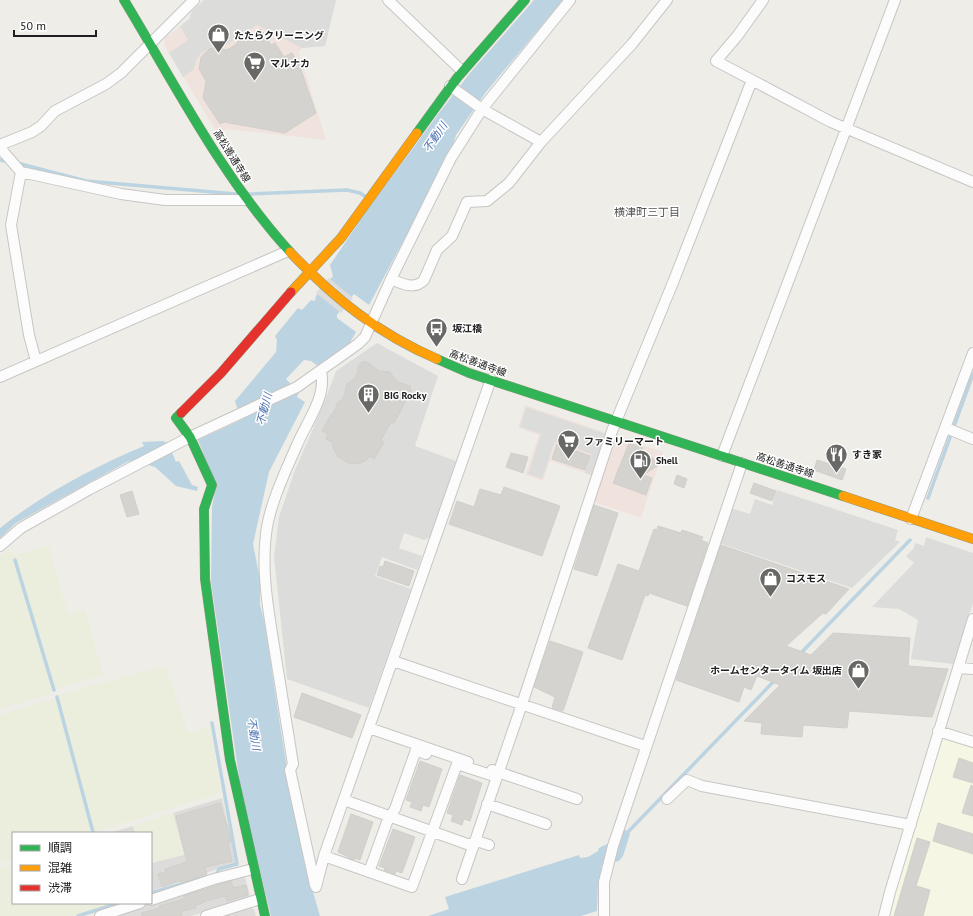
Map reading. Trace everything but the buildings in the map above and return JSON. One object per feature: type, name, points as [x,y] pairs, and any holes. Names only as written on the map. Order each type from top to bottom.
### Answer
[{"type":"street","name":"高松善通寺線","points":[[124,0],[244,196],[288,251],[309,273],[371,324],[433,358],[491,380],[973,539]]},
{"type":"street","points":[[194,0],[121,73],[106,84],[60,108],[32,132],[0,146],[16,166],[131,196],[165,200],[244,196]]},
{"type":"street","points":[[388,0],[462,71]]},
{"type":"street","points":[[265,916],[253,869],[230,760],[205,579],[204,509],[212,485],[190,437],[176,418],[221,374],[309,273],[342,238],[366,203],[452,88],[462,71],[525,0]]},
{"type":"street","points":[[0,546],[21,528],[44,514],[176,444],[297,387],[321,372],[358,344],[365,337],[391,279],[451,158],[479,107],[570,0]]},
{"type":"street","points":[[391,279],[403,284],[416,286],[421,284],[437,250],[452,236],[467,202],[490,199],[510,183],[541,142],[632,44],[667,0]]},
{"type":"street","points":[[722,456],[895,0]]},
{"type":"street","points":[[760,1],[738,35],[716,60],[847,129],[973,182]]},
{"type":"street","points":[[462,879],[616,422],[674,280],[752,80]]},
{"type":"street","points":[[452,88],[479,107],[541,142]]},
{"type":"street","points":[[16,166],[11,225],[29,334],[36,361]]},
{"type":"street","points":[[0,377],[288,251]]},
{"type":"street","points":[[911,519],[950,429],[973,353]]},
{"type":"street","points":[[321,372],[323,381],[316,406],[297,445],[271,512],[266,534],[265,561],[270,617],[293,764],[290,770],[316,887],[324,856],[491,380]]},
{"type":"street","points":[[950,429],[973,439]]},
{"type":"street","points":[[604,916],[604,882],[607,865],[616,835],[742,462]]},
{"type":"street","points":[[884,916],[938,731],[973,619]]},
{"type":"street","points":[[393,661],[645,746]]},
{"type":"street","points":[[958,668],[973,669]]},
{"type":"street","points":[[369,728],[498,774],[578,799]]},
{"type":"street","points":[[938,731],[973,742]]},
{"type":"street","points":[[369,872],[390,817],[395,809],[416,750],[457,764],[498,774]]},
{"type":"street","points":[[324,856],[412,887],[457,764]]},
{"type":"street","points":[[667,799],[687,780],[702,786],[911,825]]},
{"type":"street","points":[[344,800],[467,844],[480,842],[489,845]]},
{"type":"street","points":[[487,804],[546,824]]},
{"type":"street","points":[[152,900],[214,879],[253,869]]},
{"type":"street","points":[[206,916],[260,899]]},
{"type":"street","points":[[100,916],[137,904]]},
{"type":"shaded area","points":[[204,0],[336,0],[325,46],[302,48],[299,52],[326,140],[227,129],[218,134],[164,45],[165,38],[189,20],[192,11]]},
{"type":"shaded area","points":[[204,0],[336,0],[325,46],[302,48],[257,25],[226,45],[213,46],[200,54],[194,69],[183,77],[169,53],[188,40],[180,26],[189,19],[192,11]]},
{"type":"shaded area","points":[[377,343],[438,376],[415,446],[456,461],[430,537],[424,540],[404,533],[399,548],[422,556],[417,570],[382,557],[375,576],[411,589],[369,708],[287,679],[274,557],[279,517],[295,470],[322,408],[336,371]]},
{"type":"shaded area","points":[[525,405],[607,433],[593,476],[550,461],[543,481],[525,475],[539,435],[518,428]]},
{"type":"shaded area","points":[[526,407],[606,434],[593,475],[585,473],[591,454],[555,441],[542,479],[528,474],[541,434],[520,427]]},
{"type":"shaded area","points":[[616,436],[663,452],[641,518],[593,502]]},
{"type":"shaded area","points":[[777,490],[898,530],[895,540],[900,542],[852,588],[719,543],[731,508],[750,514],[755,499],[772,505]]},
{"type":"shaded area","points":[[926,537],[973,553],[973,603],[953,664],[911,659],[918,620],[899,609],[872,607],[914,563],[906,556],[914,548],[915,543],[924,546]]},
{"type":"shaded area","points":[[48,545],[68,615],[85,610],[103,675],[52,690],[49,694],[0,709],[0,557],[9,549],[13,556]]},
{"type":"shaded area","points":[[165,666],[188,732],[210,727],[221,793],[94,832],[12,832],[12,859],[0,863],[0,715],[53,699],[58,695]]},
{"type":"shaded area","points":[[942,737],[973,745],[973,916],[888,916]]},
{"type":"shaded area","points":[[222,798],[236,863],[152,891],[152,863],[184,854],[173,813]]},
{"type":"shaded area","points":[[173,813],[184,855],[152,863],[152,832],[135,832],[133,826]]},
{"type":"shaded area","points":[[133,826],[135,832],[113,832]]},
{"type":"shaded area","points":[[12,864],[12,904],[110,904],[76,916],[0,916],[0,868]]},
{"type":"shaded area","points":[[244,875],[250,895],[248,899],[191,916],[107,916],[147,904],[152,904],[152,903]]},
{"type":"shaded area","points":[[250,908],[254,909],[256,916],[220,916]]},
{"type":"water","name":"不動川","points":[[534,0],[563,0],[486,92],[456,135],[450,154],[369,305],[354,294],[337,315],[337,318],[356,332],[348,346],[318,366],[311,361],[304,360],[286,379],[299,392],[297,397],[305,402],[269,472],[253,544],[260,579],[260,605],[264,620],[287,769],[301,843],[320,916],[271,916],[242,798],[211,582],[212,507],[216,486],[198,440],[241,420],[235,401],[276,352],[277,340],[275,336],[298,308],[302,310],[311,300],[315,301],[316,296],[333,276],[330,265],[366,212],[470,73]]},
{"type":"water","points":[[163,441],[168,443],[176,462],[179,461],[192,485],[198,487],[197,491],[176,486],[155,467],[138,459],[127,462],[16,523],[0,538],[0,528],[69,482],[144,446],[142,442]]},
{"type":"water","points":[[623,828],[630,834],[623,856],[619,861],[602,865],[598,884],[597,911],[581,916],[428,916],[449,909],[445,897],[579,855],[580,858],[588,857],[598,851],[599,848],[609,843]]},
{"type":"pier","points":[[329,278],[353,298],[341,313],[316,293]]},
{"type":"waterway","points":[[0,160],[9,162]]},
{"type":"waterway","points":[[17,163],[86,181],[236,194]]},
{"type":"waterway","points":[[248,194],[347,190],[360,193],[366,197]]},
{"type":"waterway","points":[[928,498],[973,374]]},
{"type":"waterway","points":[[800,654],[910,540]]},
{"type":"waterway","points":[[15,560],[54,690]]},
{"type":"waterway","points":[[625,835],[776,679]]},
{"type":"waterway","points":[[57,697],[93,832]]},
{"type":"waterway","points":[[212,723],[237,864],[219,869],[217,873]]},
{"type":"waterway","points":[[152,893],[205,877]]},
{"type":"waterway","points":[[78,916],[116,904]]},
{"type":"traffic: fast","points":[[124,0],[181,98],[221,162],[265,223],[290,252]]},
{"type":"traffic: fast","points":[[417,133],[457,78],[525,0]]},
{"type":"traffic: fast","points":[[437,359],[469,373],[843,496]]},
{"type":"traffic: fast","points":[[181,413],[176,418],[190,437],[212,485],[204,509],[205,579],[230,760],[265,916]]},
{"type":"traffic: slow","points":[[291,292],[341,238],[417,133]]},
{"type":"traffic: slow","points":[[290,252],[340,300],[395,338],[437,359]]},
{"type":"traffic: slow","points":[[843,496],[973,539]]},
{"type":"traffic: jam","points":[[181,413],[221,373],[291,292]]},
{"type":"place","name":"たたらクリーニング","points":[[219,54]]},
{"type":"place","name":"マルナカ","points":[[255,82]]},
{"type":"place","name":"坂江橋","points":[[436,348]]},
{"type":"place","name":"BIG Rocky","points":[[368,414]]},
{"type":"place","name":"ファミリーマート","points":[[568,460]]},
{"type":"place","name":"すき家","points":[[836,474]]},
{"type":"place","name":"Shell","points":[[640,480]]},
{"type":"place","name":"コスモス","points":[[771,598]]},
{"type":"place","name":"ホームセンタータイム 坂出店","points":[[858,690]]},
{"type":"district","name":"横津町三丁目","points":[[647,212]]}]
